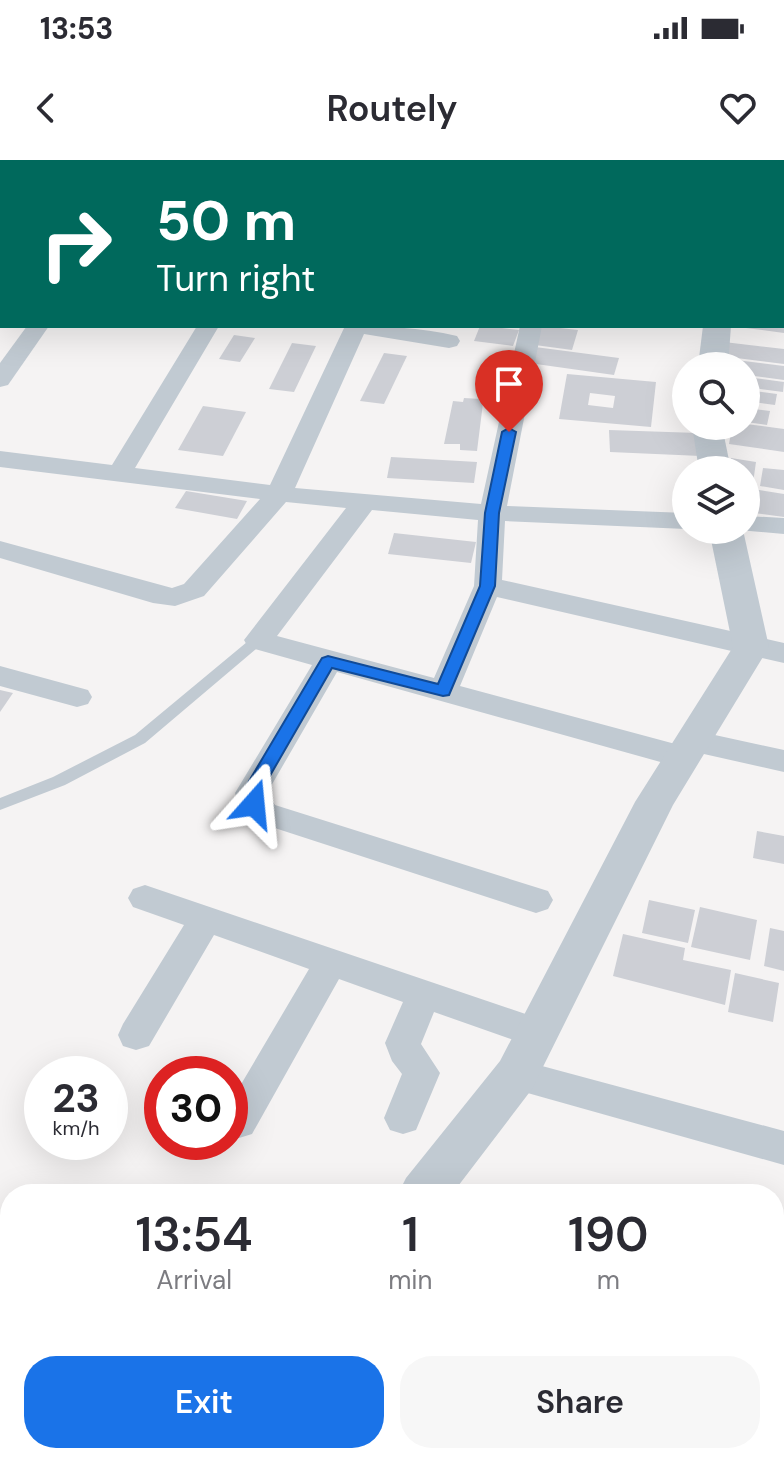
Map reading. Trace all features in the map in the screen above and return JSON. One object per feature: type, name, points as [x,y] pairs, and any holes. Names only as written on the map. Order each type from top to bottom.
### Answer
[{"type":"street","points":[[0,380],[37,328]]},
{"type":"street","points":[[120,473],[207,328]]},
{"type":"street","points":[[0,549],[163,597],[175,597],[194,590],[279,494],[357,328]]},
{"type":"street","points":[[370,328],[449,341]]},
{"type":"street","points":[[443,691],[488,586],[492,513],[531,328]]},
{"type":"street","points":[[714,352],[717,328]]},
{"type":"street","points":[[0,459],[279,494],[492,513],[672,520]]},
{"type":"street","points":[[366,500],[258,640],[328,662],[687,749],[784,761]]},
{"type":"street","points":[[760,525],[784,526]]},
{"type":"street","points":[[731,544],[767,650]]},
{"type":"street","points":[[488,586],[767,650]]},
{"type":"street","points":[[431,1184],[516,1075],[655,802],[687,749],[767,650]]},
{"type":"street","points":[[328,662],[251,793],[254,804],[264,813],[536,900]]},
{"type":"street","points":[[0,676],[77,697]]},
{"type":"street","points":[[145,898],[536,1033]]},
{"type":"street","points":[[136,1035],[205,920]]},
{"type":"street","points":[[248,1106],[331,961]]},
{"type":"street","points":[[403,1118],[421,1073],[419,1064],[404,1049],[402,1041],[426,994]]},
{"type":"street","points":[[516,1075],[784,1148]]},
{"type":"lane","points":[[0,804],[59,781],[140,739],[258,640]]},
{"type":"building","points":[[479,328],[519,330],[513,346],[474,341]]},
{"type":"building","points":[[541,328],[578,330],[572,350],[535,345]]},
{"type":"building","points":[[746,328],[784,328],[784,333]]},
{"type":"building","points":[[234,335],[255,338],[240,362],[219,359]]},
{"type":"building","points":[[724,342],[784,349],[784,364],[760,361],[760,352],[722,352]]},
{"type":"building","points":[[292,343],[316,346],[294,392],[269,389]]},
{"type":"building","points":[[535,347],[619,358],[614,375],[529,363]]},
{"type":"building","points":[[384,353],[407,356],[384,404],[360,401]]},
{"type":"building","points":[[760,363],[784,366],[784,380],[760,377]]},
{"type":"building","points":[[567,374],[656,382],[651,427],[559,419]],"holes":[[[590,393],[615,396],[613,408],[588,405]]]},
{"type":"building","points":[[760,379],[784,382],[783,392],[760,389]]},
{"type":"building","points":[[760,392],[777,394],[775,405],[760,403]]},
{"type":"building","points":[[464,398],[481,399],[483,403],[477,451],[460,450],[460,444],[444,444],[453,401],[463,402]]},
{"type":"building","points":[[203,406],[246,412],[223,456],[178,450]]},
{"type":"building","points":[[760,410],[770,411],[767,425],[760,424]]},
{"type":"building","points":[[760,426],[784,429],[784,452],[729,444],[730,440],[760,440]]},
{"type":"building","points":[[609,430],[672,432],[672,440],[699,440],[701,456],[610,452]]},
{"type":"building","points":[[391,457],[477,462],[474,483],[387,478]]},
{"type":"building","points":[[763,468],[784,470],[784,490],[760,486]]},
{"type":"building","points":[[760,490],[784,494],[784,517],[760,514]]},
{"type":"building","points":[[186,491],[247,501],[237,519],[175,508]]},
{"type":"building","points":[[394,533],[476,542],[471,563],[388,554]]},
{"type":"building","points":[[0,690],[13,693],[0,712]]},
{"type":"building","points":[[757,831],[784,836],[784,864],[753,858]]},
{"type":"building","points":[[649,900],[695,910],[688,943],[642,933]]},
{"type":"building","points":[[700,907],[757,920],[750,960],[691,947]]},
{"type":"building","points":[[770,928],[784,931],[784,971],[764,966]]},
{"type":"building","points":[[623,934],[685,948],[683,960],[731,970],[725,1005],[613,976]]},
{"type":"building","points":[[735,973],[779,983],[773,1022],[728,1012]]},
{"type":"route","points":[[254,804],[251,793],[328,662],[443,691],[488,586],[492,513],[509,432]]}]
